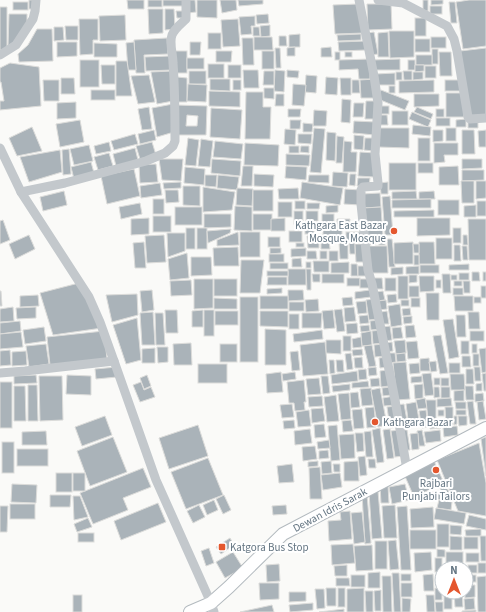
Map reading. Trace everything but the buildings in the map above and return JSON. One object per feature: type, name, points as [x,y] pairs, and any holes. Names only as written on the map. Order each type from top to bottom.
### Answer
[{"type":"main road","name":"Dewan Idris Sarak","points":[[190,612],[213,607],[229,587],[283,534],[486,428]]},
{"type":"street","points":[[0,55],[16,45],[33,19],[36,0]]},
{"type":"street","points":[[21,192],[65,183],[146,161],[165,153],[173,146],[175,141],[175,97],[172,36],[178,26],[186,19],[186,0]]},
{"type":"street","points":[[359,0],[378,103],[375,154],[378,186],[362,187],[361,204],[368,270],[394,393],[407,470]]},
{"type":"street","points":[[378,0],[403,2],[447,26],[454,39],[457,51],[468,117],[470,119],[486,118]]},
{"type":"street","points":[[0,148],[21,192],[89,297],[114,360],[156,480],[213,607]]},
{"type":"street","points":[[0,373],[114,360]]},
{"type":"place","name":"Kathgara East Bazar Mosque, Mosque","points":[[394,231]]},
{"type":"place","name":"Kathgara Bazar","points":[[375,422]]},
{"type":"place","name":"Rajbari Punjabi Tailors","points":[[436,470]]},
{"type":"place","name":"Katgora Bus Stop","points":[[222,547]]}]
